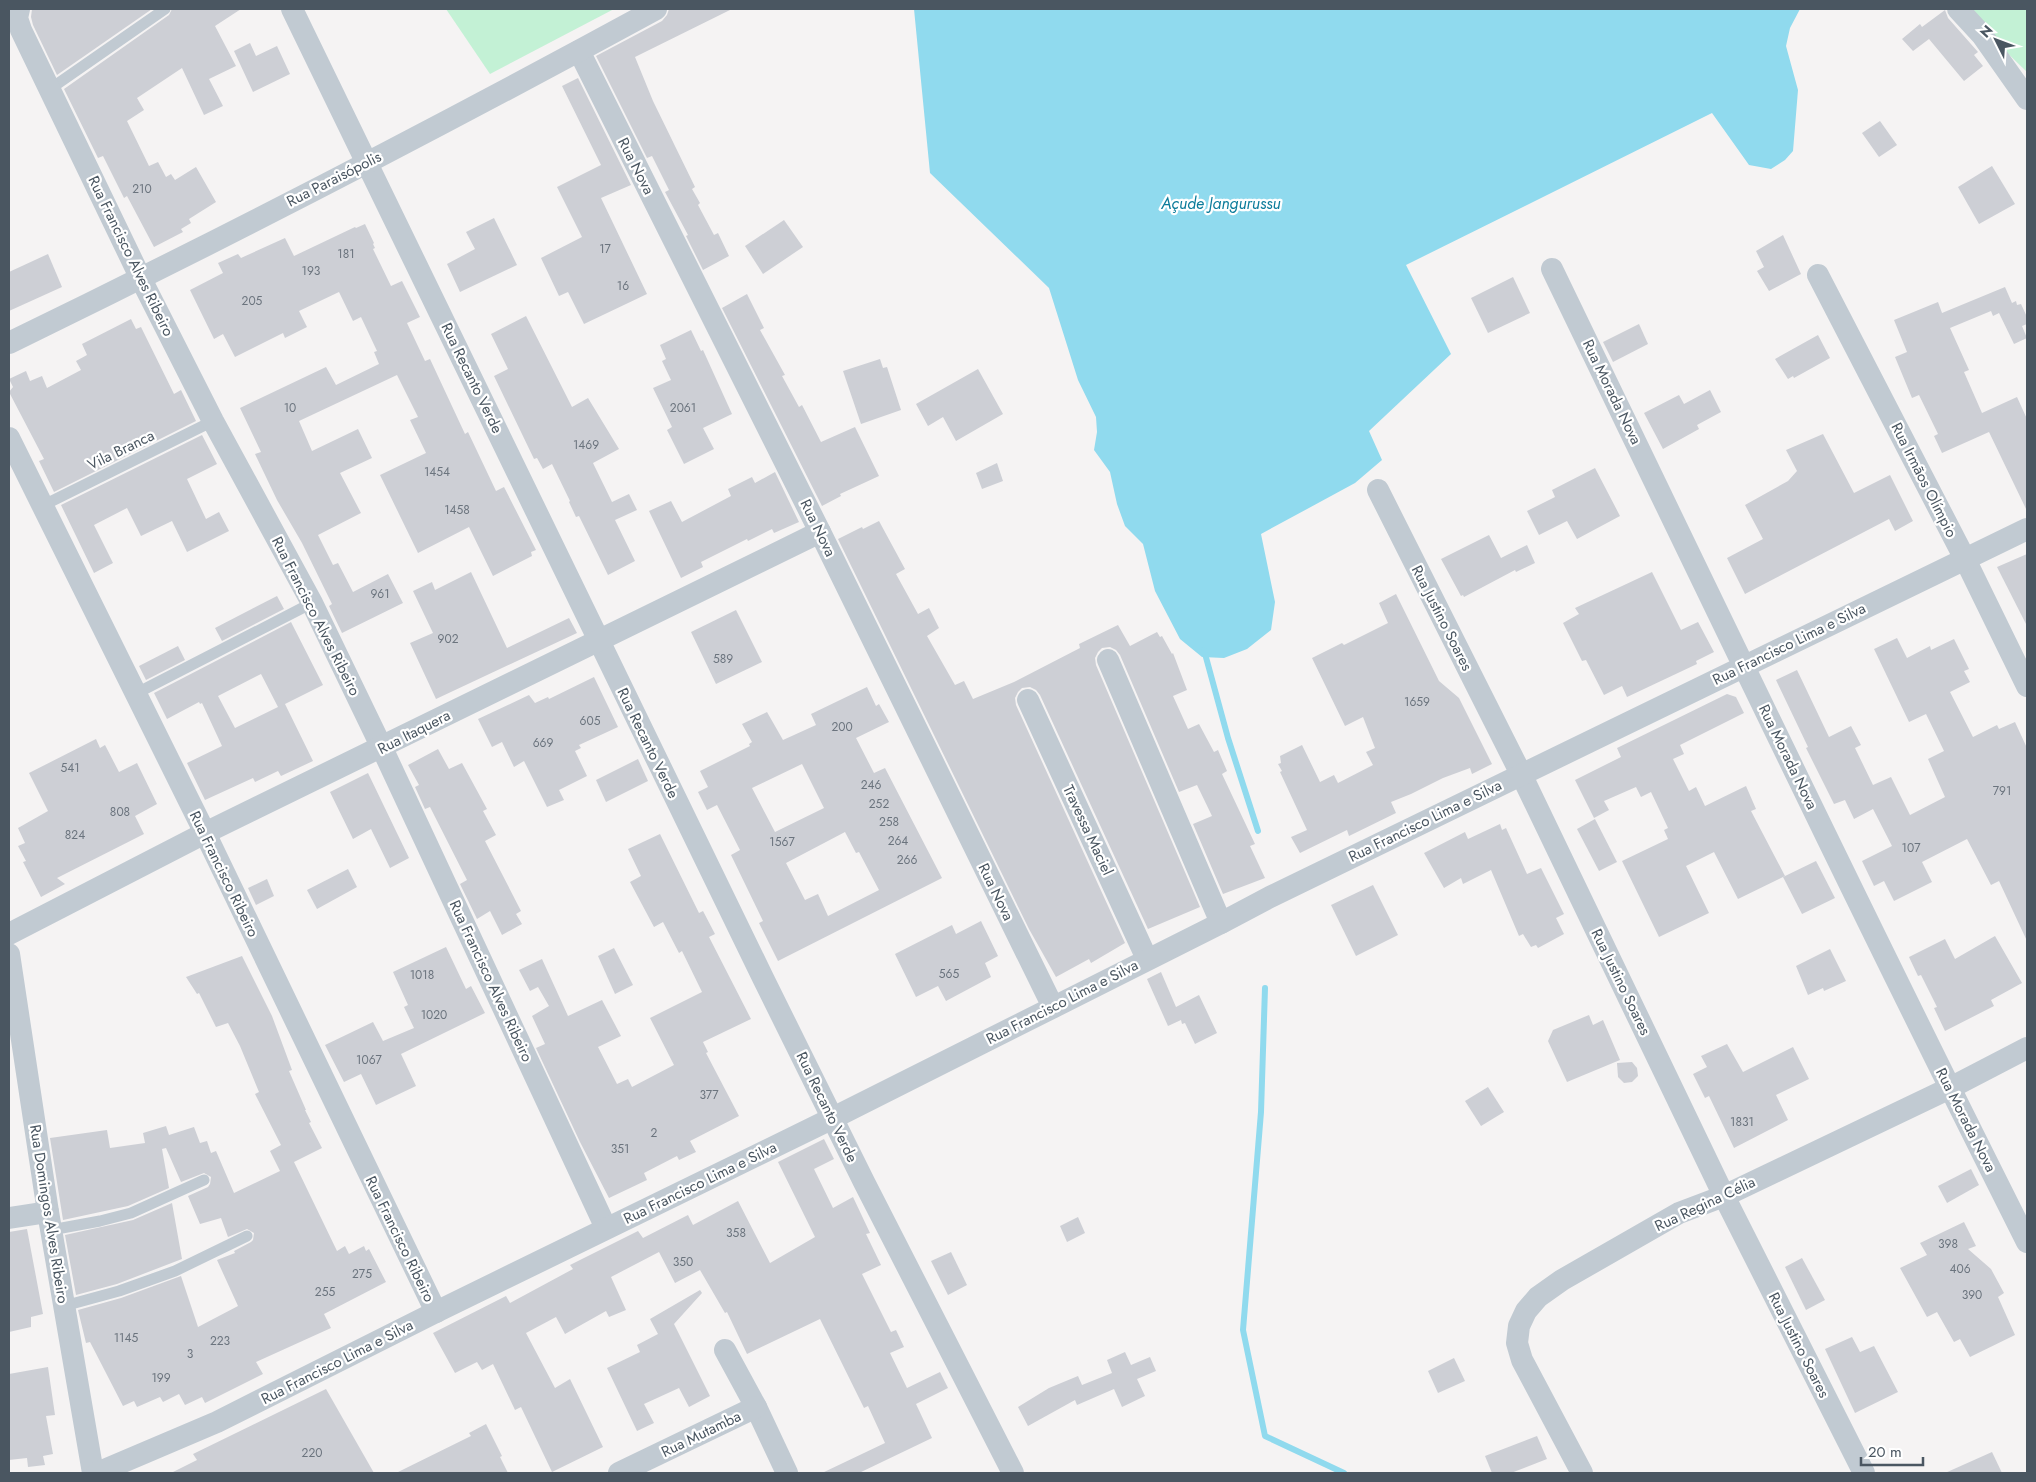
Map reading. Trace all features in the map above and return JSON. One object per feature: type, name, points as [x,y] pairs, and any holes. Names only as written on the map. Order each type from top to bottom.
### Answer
[{"type":"street","name":"Rua Francisco Alves Ribeiro","points":[[19,9],[17,18],[21,30],[141,278],[214,421],[312,602],[606,1228]]},
{"type":"street","name":"Rua Recanto Verde","points":[[292,9],[598,640],[833,1118],[1013,1473]]},
{"type":"street","name":"Rua Paraisópolis","points":[[9,343],[141,278],[579,51],[656,9]]},
{"type":"street","points":[[1958,9],[1982,36],[2027,99]]},
{"type":"street","name":"Rua Nova","points":[[579,51],[820,532],[1053,1007]]},
{"type":"street","name":"Rua Morada Nova","points":[[1552,269],[1950,1088],[2027,1242]]},
{"type":"street","name":"Rua Irmãos Olímpio","points":[[1818,275],[1965,559],[2027,686]]},
{"type":"street","name":"Rua Francisco Ribeiro","points":[[9,438],[205,833],[436,1312]]},
{"type":"street","name":"Rua Justino Soares","points":[[1378,490],[1521,774],[1724,1196],[1864,1473]]},
{"type":"street","name":"Rua Francisco Lima e Silva","points":[[95,1473],[217,1422],[606,1228],[833,1118],[1221,923],[1270,896],[2027,529]]},
{"type":"street","name":"Rua Itaquera","points":[[9,934],[205,833],[820,532]]},
{"type":"street","points":[[1108,660],[1221,923]]},
{"type":"street","name":"Travessa Maciel","points":[[1028,700],[1147,959]]},
{"type":"street","name":"Rua Domingos Alves Ribeiro","points":[[9,954],[49,1221],[95,1473]]},
{"type":"street","name":"Rua Regina Célia","points":[[1582,1473],[1522,1360],[1517,1343],[1519,1326],[1526,1311],[1538,1297],[1562,1280],[1679,1214],[1724,1196],[1950,1088],[2027,1048]]},
{"type":"street","points":[[9,1218],[49,1221]]},
{"type":"street","points":[[725,1350],[756,1407],[787,1473]]},
{"type":"street","name":"Rua Mutamba","points":[[619,1473],[756,1407]]},
{"type":"lane","points":[[50,89],[165,9]]},
{"type":"lane","name":"Vila Branca","points":[[42,506],[214,421]]},
{"type":"lane","points":[[135,694],[312,602]]},
{"type":"lane","points":[[49,1221],[100,1221],[132,1213],[204,1180]]},
{"type":"lane","points":[[64,1306],[119,1291],[175,1271],[247,1236]]},
{"type":"green space","points":[[446,9],[614,9],[490,74]]},
{"type":"green space","points":[[1962,9],[2027,9],[2027,72]]},
{"type":"water","name":"Açude Jangurussu","points":[[914,9],[1800,9],[1790,28],[1786,46],[1798,90],[1793,151],[1785,160],[1771,169],[1749,165],[1712,113],[1406,265],[1451,354],[1369,431],[1382,460],[1355,483],[1261,534],[1275,602],[1271,630],[1247,649],[1224,658],[1202,657],[1180,639],[1155,591],[1143,544],[1125,526],[1117,504],[1110,472],[1094,450],[1097,432],[1096,417],[1078,380],[1049,288],[930,173]]},
{"type":"building","points":[[32,9],[152,9],[57,75],[33,25]]},
{"type":"building","points":[[172,9],[241,9],[215,26],[236,66],[209,79],[223,106],[204,115],[182,68],[137,98],[144,110],[127,121],[149,166],[158,162],[166,177],[171,174],[175,180],[196,167],[216,202],[189,219],[191,223],[181,229],[183,232],[154,247],[127,196],[124,198],[103,156],[98,158],[64,89],[169,15]]},
{"type":"building","points":[[669,9],[732,9],[635,57],[653,101],[695,187],[692,189],[700,203],[698,205],[714,235],[718,233],[729,256],[703,270],[686,236],[688,235],[665,192],[669,190],[652,156],[647,158],[596,56],[662,21]]},
{"type":"building","points":[[1945,10],[1948,18],[1978,52],[1974,55],[1983,66],[1964,81],[1929,39],[1913,51],[1902,39],[1920,24],[1922,27]]},
{"type":"building","points":[[250,43],[256,56],[277,46],[290,74],[253,92],[234,51]]},
{"type":"building","points":[[578,78],[631,185],[601,198],[647,294],[584,324],[568,292],[559,296],[541,258],[582,237],[557,187],[601,165],[562,86]]},
{"type":"building","points":[[1880,121],[1897,145],[1879,157],[1862,133]]},
{"type":"building","points":[[1992,166],[2015,204],[1979,224],[1958,187]]},
{"type":"building","points":[[494,218],[517,265],[460,292],[447,264],[475,249],[466,232]]},
{"type":"building","points":[[784,220],[803,247],[763,274],[745,246]]},
{"type":"building","points":[[365,224],[374,243],[375,248],[373,249],[391,286],[402,281],[420,317],[407,323],[425,361],[430,359],[465,434],[468,432],[496,491],[504,487],[536,550],[531,552],[532,556],[493,576],[469,527],[418,553],[380,475],[426,453],[410,420],[418,417],[397,375],[299,421],[312,451],[358,429],[372,458],[340,473],[361,513],[318,535],[333,565],[338,563],[353,592],[388,574],[403,603],[342,633],[329,606],[332,604],[255,454],[261,452],[240,408],[326,367],[336,385],[379,364],[374,352],[377,351],[361,317],[353,321],[339,292],[299,311],[307,327],[285,338],[283,333],[235,357],[223,334],[214,339],[190,290],[223,273],[218,263],[238,254],[241,258],[285,238],[294,256]]},
{"type":"building","points":[[1783,235],[1801,274],[1769,291],[1757,271],[1764,267],[1756,251]]},
{"type":"building","points":[[48,254],[62,287],[9,311],[9,272]]},
{"type":"building","points":[[1513,277],[1530,313],[1488,333],[1471,298]]},
{"type":"building","points":[[2005,287],[2012,303],[2016,301],[2017,305],[2021,304],[2027,317],[2027,324],[2022,326],[2027,338],[2014,344],[1999,313],[1993,316],[1991,311],[1950,328],[1969,370],[1964,372],[1982,413],[2017,397],[2027,419],[2027,511],[1989,432],[1942,453],[1934,436],[1938,434],[1919,395],[1912,398],[1895,357],[1907,352],[1894,320],[1938,302],[1942,313]]},
{"type":"building","points":[[747,294],[764,328],[760,330],[785,375],[782,376],[799,407],[802,405],[821,442],[855,427],[879,476],[840,494],[841,496],[822,506],[722,308]]},
{"type":"building","points":[[526,316],[572,407],[588,398],[619,449],[593,463],[612,502],[629,494],[637,510],[615,520],[635,561],[608,575],[579,516],[576,517],[552,464],[543,469],[537,458],[534,459],[494,376],[508,369],[491,334]]},
{"type":"building","points":[[131,319],[136,329],[141,327],[174,394],[181,390],[196,421],[54,492],[39,461],[44,459],[9,392],[13,387],[9,379],[26,371],[30,381],[42,376],[47,388],[81,370],[76,361],[87,355],[82,344]]},
{"type":"building","points":[[1639,324],[1648,344],[1613,362],[1603,342]]},
{"type":"building","points":[[691,330],[701,351],[703,350],[732,414],[703,428],[714,449],[684,464],[667,430],[672,427],[653,388],[671,380],[662,361],[666,359],[660,345]]},
{"type":"building","points":[[1818,335],[1830,358],[1794,378],[1793,376],[1788,379],[1775,359]]},
{"type":"building","points":[[880,359],[883,368],[887,367],[901,410],[861,424],[843,371]]},
{"type":"building","points":[[978,369],[1003,414],[956,441],[943,417],[928,426],[916,404]]},
{"type":"building","points":[[1710,390],[1721,412],[1697,425],[1699,429],[1663,449],[1644,413],[1679,395],[1684,404]]},
{"type":"building","points":[[1823,434],[1854,493],[1890,475],[1913,521],[1895,531],[1889,519],[1745,594],[1727,558],[1763,539],[1745,505],[1788,481],[1797,471],[1786,450]]},
{"type":"building","points":[[202,435],[217,464],[187,479],[206,519],[219,512],[229,531],[187,552],[172,521],[141,536],[127,508],[94,525],[113,563],[94,573],[61,505]]},
{"type":"building","points":[[997,463],[1003,481],[982,489],[976,473]]},
{"type":"building","points":[[1595,468],[1620,516],[1577,539],[1567,521],[1539,535],[1527,511],[1555,497],[1552,490]]},
{"type":"building","points":[[775,472],[799,522],[774,533],[772,529],[748,541],[747,539],[701,562],[703,567],[681,578],[649,511],[671,501],[682,522],[731,496],[728,489],[752,477],[755,483]]},
{"type":"building","points":[[879,521],[905,569],[896,574],[918,614],[929,608],[939,628],[927,636],[955,685],[964,681],[973,699],[1014,682],[1080,648],[1079,644],[1118,625],[1130,646],[1157,632],[1160,637],[1162,636],[1173,653],[1187,690],[1173,696],[1188,729],[1199,724],[1214,752],[1218,750],[1227,771],[1222,774],[1255,844],[1250,846],[1265,878],[1223,894],[1193,824],[1212,816],[1197,785],[1179,792],[1120,655],[1110,647],[1102,648],[1095,658],[1096,665],[1200,907],[1148,929],[1040,695],[1030,687],[1022,688],[1015,698],[1016,705],[1125,943],[1091,963],[1089,959],[1056,977],[1029,929],[838,539]]},
{"type":"building","points":[[1489,535],[1501,558],[1527,545],[1535,563],[1516,572],[1515,570],[1464,597],[1463,595],[1461,596],[1441,559]]},
{"type":"building","points":[[2027,554],[2027,626],[1997,567]]},
{"type":"building","points":[[471,572],[507,648],[569,618],[577,633],[436,699],[410,643],[433,633],[413,591],[432,582],[435,590]]},
{"type":"building","points":[[1652,572],[1681,630],[1698,622],[1714,652],[1696,661],[1697,664],[1627,697],[1622,686],[1604,695],[1586,660],[1582,661],[1563,623],[1579,614],[1575,608]]},
{"type":"building","points":[[1396,594],[1439,681],[1459,698],[1492,764],[1472,774],[1470,768],[1443,778],[1391,802],[1396,813],[1349,836],[1347,830],[1300,853],[1291,837],[1307,830],[1280,772],[1282,771],[1278,764],[1281,763],[1280,756],[1302,745],[1320,782],[1334,775],[1338,783],[1373,765],[1366,752],[1375,748],[1363,717],[1345,726],[1312,658],[1342,643],[1344,645],[1388,623],[1379,603]]},
{"type":"building","points":[[277,596],[284,609],[222,641],[215,628]]},
{"type":"building","points":[[736,610],[762,662],[716,684],[691,632]]},
{"type":"building","points":[[291,622],[323,685],[285,704],[313,761],[281,776],[278,771],[255,782],[253,778],[205,800],[187,763],[222,746],[202,703],[200,704],[199,702],[167,719],[154,693]],"holes":[[[261,674],[278,707],[235,728],[218,696]]]},
{"type":"building","points":[[1897,638],[1907,658],[1930,646],[1931,650],[1954,639],[1969,669],[1964,671],[1970,682],[1950,692],[1973,737],[1997,725],[1999,729],[2015,722],[2027,748],[2027,941],[1999,881],[1991,885],[1967,839],[1922,862],[1932,882],[1894,901],[1884,881],[1874,886],[1862,861],[1892,846],[1873,809],[1854,819],[1845,800],[1834,804],[1806,748],[1808,747],[1776,680],[1797,670],[1829,737],[1851,726],[1861,745],[1855,748],[1873,785],[1891,777],[1910,815],[1945,797],[1928,759],[1944,751],[1926,714],[1909,722],[1874,649]]},
{"type":"building","points":[[178,646],[185,660],[146,680],[139,666]]},
{"type":"building","points":[[594,677],[618,727],[579,745],[581,748],[575,751],[587,776],[559,790],[564,800],[547,807],[524,761],[514,767],[502,742],[492,747],[478,719],[529,695],[535,703],[548,697],[549,699]]},
{"type":"building","points":[[867,687],[876,706],[879,704],[889,722],[856,738],[874,773],[885,768],[942,878],[778,961],[759,923],[763,921],[731,855],[740,850],[717,805],[707,810],[698,792],[708,787],[700,771],[750,746],[749,744],[752,742],[742,724],[767,712],[783,740],[816,725],[811,714]],"holes":[[[802,764],[824,808],[775,832],[752,788]],[[845,832],[856,853],[859,852],[879,890],[828,916],[818,894],[805,900],[786,863]]]},
{"type":"building","points":[[1727,694],[1736,697],[1744,713],[1680,745],[1684,754],[1673,759],[1689,791],[1696,787],[1705,806],[1746,786],[1756,809],[1751,811],[1785,876],[1738,899],[1714,852],[1686,866],[1709,913],[1659,937],[1622,861],[1668,839],[1664,830],[1668,828],[1651,792],[1641,797],[1636,787],[1604,801],[1609,810],[1594,818],[1575,780],[1621,757],[1617,748]]},
{"type":"building","points":[[96,739],[100,748],[105,745],[119,772],[137,763],[157,804],[135,816],[144,834],[57,878],[65,884],[41,897],[23,862],[26,861],[18,846],[25,843],[18,828],[48,811],[29,773]]},
{"type":"building","points":[[438,749],[449,769],[462,763],[487,809],[483,811],[496,835],[485,841],[521,911],[516,914],[522,924],[502,935],[490,911],[477,919],[460,884],[467,880],[430,807],[425,809],[415,787],[419,785],[408,765]]},
{"type":"building","points":[[638,759],[648,781],[606,802],[596,780]]},
{"type":"building","points":[[368,773],[409,858],[390,868],[371,829],[353,839],[330,792]]},
{"type":"building","points":[[1595,819],[1617,862],[1599,871],[1577,829]]},
{"type":"building","points":[[1500,824],[1502,830],[1506,828],[1527,874],[1541,868],[1564,914],[1556,918],[1564,934],[1538,948],[1536,945],[1531,947],[1523,934],[1519,936],[1491,870],[1463,884],[1461,878],[1444,888],[1424,853],[1465,832],[1468,839]]},
{"type":"building","points":[[660,834],[699,913],[703,911],[715,934],[709,937],[751,1019],[703,1042],[708,1052],[706,1053],[739,1116],[690,1141],[696,1152],[679,1160],[677,1156],[644,1173],[647,1180],[609,1198],[580,1142],[536,1048],[545,1044],[532,1016],[549,1006],[538,987],[530,991],[519,970],[542,959],[568,1016],[602,1000],[621,1036],[598,1047],[617,1084],[628,1079],[632,1087],[674,1065],[650,1018],[702,992],[682,951],[679,953],[663,922],[654,927],[630,882],[641,876],[628,849]]},
{"type":"building","points":[[1816,861],[1835,898],[1802,914],[1783,877]]},
{"type":"building","points":[[348,869],[357,887],[317,909],[307,890]]},
{"type":"building","points":[[267,879],[274,896],[256,905],[248,888]]},
{"type":"building","points":[[1373,885],[1398,935],[1356,956],[1331,905]]},
{"type":"building","points":[[981,921],[998,956],[985,963],[991,977],[946,1001],[938,986],[916,997],[895,954],[952,925],[956,934]]},
{"type":"building","points":[[1995,936],[2022,983],[1991,1000],[1994,1006],[1945,1031],[1934,1008],[1937,1007],[1921,975],[1918,976],[1909,957],[1945,939],[1955,959]]},
{"type":"building","points":[[446,947],[466,989],[471,986],[485,1013],[401,1054],[416,1086],[376,1105],[361,1074],[344,1082],[325,1045],[373,1022],[383,1041],[414,1028],[404,1007],[408,1005],[393,972]]},
{"type":"building","points":[[614,948],[633,985],[615,994],[598,956]]},
{"type":"building","points":[[1830,949],[1846,981],[1824,991],[1823,988],[1808,995],[1796,966]]},
{"type":"building","points":[[242,956],[272,1016],[292,1070],[289,1071],[311,1122],[309,1123],[322,1148],[294,1162],[337,1251],[345,1246],[349,1254],[364,1246],[366,1251],[369,1249],[386,1282],[324,1314],[331,1328],[256,1362],[263,1374],[205,1403],[202,1397],[185,1405],[179,1394],[163,1402],[160,1397],[137,1407],[134,1401],[123,1406],[90,1342],[86,1343],[78,1310],[121,1298],[181,1276],[198,1327],[238,1306],[217,1260],[235,1253],[234,1251],[251,1242],[254,1233],[247,1229],[228,1237],[221,1218],[200,1224],[188,1196],[208,1187],[211,1177],[204,1173],[181,1182],[166,1148],[162,1149],[169,1188],[128,1206],[63,1220],[50,1138],[107,1130],[110,1148],[145,1143],[143,1133],[166,1126],[169,1135],[194,1127],[200,1143],[207,1141],[211,1153],[216,1151],[234,1193],[280,1171],[270,1151],[281,1145],[255,1094],[259,1092],[240,1046],[228,1023],[216,1027],[199,993],[197,994],[186,977]]},
{"type":"building","points":[[1161,972],[1176,1007],[1199,995],[1217,1033],[1195,1044],[1185,1023],[1182,1024],[1181,1020],[1168,1026],[1147,979]]},
{"type":"building","points":[[1589,1015],[1593,1025],[1603,1020],[1620,1060],[1567,1082],[1548,1041],[1553,1030]]},
{"type":"building","points":[[1727,1044],[1743,1072],[1793,1047],[1809,1079],[1776,1095],[1788,1120],[1734,1148],[1709,1096],[1705,1098],[1693,1074],[1707,1067],[1701,1056]]},
{"type":"building","points":[[1632,1062],[1637,1068],[1638,1076],[1632,1082],[1624,1083],[1618,1077],[1617,1063]]},
{"type":"building","points":[[1488,1087],[1504,1112],[1481,1126],[1465,1101]]},
{"type":"building","points":[[824,1139],[834,1159],[814,1169],[833,1208],[853,1197],[870,1233],[866,1234],[881,1265],[862,1274],[891,1332],[896,1330],[904,1347],[890,1353],[907,1388],[940,1372],[948,1388],[916,1404],[932,1438],[859,1473],[822,1473],[885,1443],[868,1406],[864,1408],[820,1319],[747,1354],[727,1312],[725,1313],[700,1270],[675,1283],[659,1252],[611,1277],[626,1310],[609,1317],[606,1311],[565,1334],[556,1317],[526,1333],[555,1388],[570,1379],[603,1447],[552,1472],[521,1407],[515,1410],[493,1364],[482,1370],[477,1362],[455,1373],[433,1333],[506,1296],[510,1303],[573,1269],[570,1265],[638,1231],[643,1238],[688,1215],[693,1225],[738,1201],[770,1263],[815,1237],[778,1162]]},
{"type":"building","points":[[1971,1169],[1979,1185],[1947,1203],[1938,1186]]},
{"type":"building","points":[[172,1203],[182,1259],[117,1284],[76,1295],[65,1235],[133,1220]]},
{"type":"building","points":[[1078,1217],[1085,1233],[1067,1242],[1060,1226]]},
{"type":"building","points":[[1964,1222],[1976,1246],[1968,1249],[1991,1269],[2004,1293],[1998,1297],[2015,1335],[1970,1357],[1960,1339],[1954,1342],[1937,1312],[1927,1317],[1900,1268],[1927,1255],[1920,1243]]},
{"type":"building","points":[[27,1229],[43,1314],[31,1317],[31,1327],[9,1332],[9,1232]]},
{"type":"building","points":[[951,1252],[967,1285],[948,1295],[931,1261]]},
{"type":"building","points":[[1802,1258],[1825,1300],[1806,1310],[1785,1267]]},
{"type":"building","points":[[700,1290],[702,1293],[674,1324],[710,1396],[689,1407],[679,1388],[644,1404],[654,1423],[637,1431],[607,1368],[640,1352],[637,1345],[658,1334],[650,1319]]},
{"type":"building","points":[[1852,1337],[1860,1352],[1874,1346],[1898,1392],[1855,1413],[1825,1349]]},
{"type":"building","points":[[1125,1352],[1131,1365],[1150,1357],[1156,1371],[1137,1379],[1145,1396],[1122,1407],[1114,1389],[1077,1405],[1075,1400],[1028,1426],[1018,1407],[1049,1388],[1078,1376],[1082,1385],[1112,1373],[1107,1360]]},
{"type":"building","points":[[1454,1358],[1465,1381],[1438,1393],[1428,1371]]},
{"type":"building","points":[[48,1367],[55,1415],[46,1416],[53,1454],[43,1456],[45,1465],[28,1467],[27,1458],[9,1460],[9,1374]]},
{"type":"building","points":[[326,1389],[374,1473],[171,1473],[197,1460],[193,1454]]},
{"type":"building","points":[[486,1424],[508,1473],[396,1473],[471,1436],[469,1433]]},
{"type":"building","points":[[1537,1436],[1547,1459],[1511,1473],[1492,1473],[1485,1456]]},
{"type":"building","points":[[1992,1452],[2002,1473],[1945,1473]]},
{"type":"waterway","points":[[1204,650],[1228,738],[1258,831]]},
{"type":"waterway","points":[[1265,988],[1261,1112],[1243,1330],[1265,1436],[1344,1473]]}]
